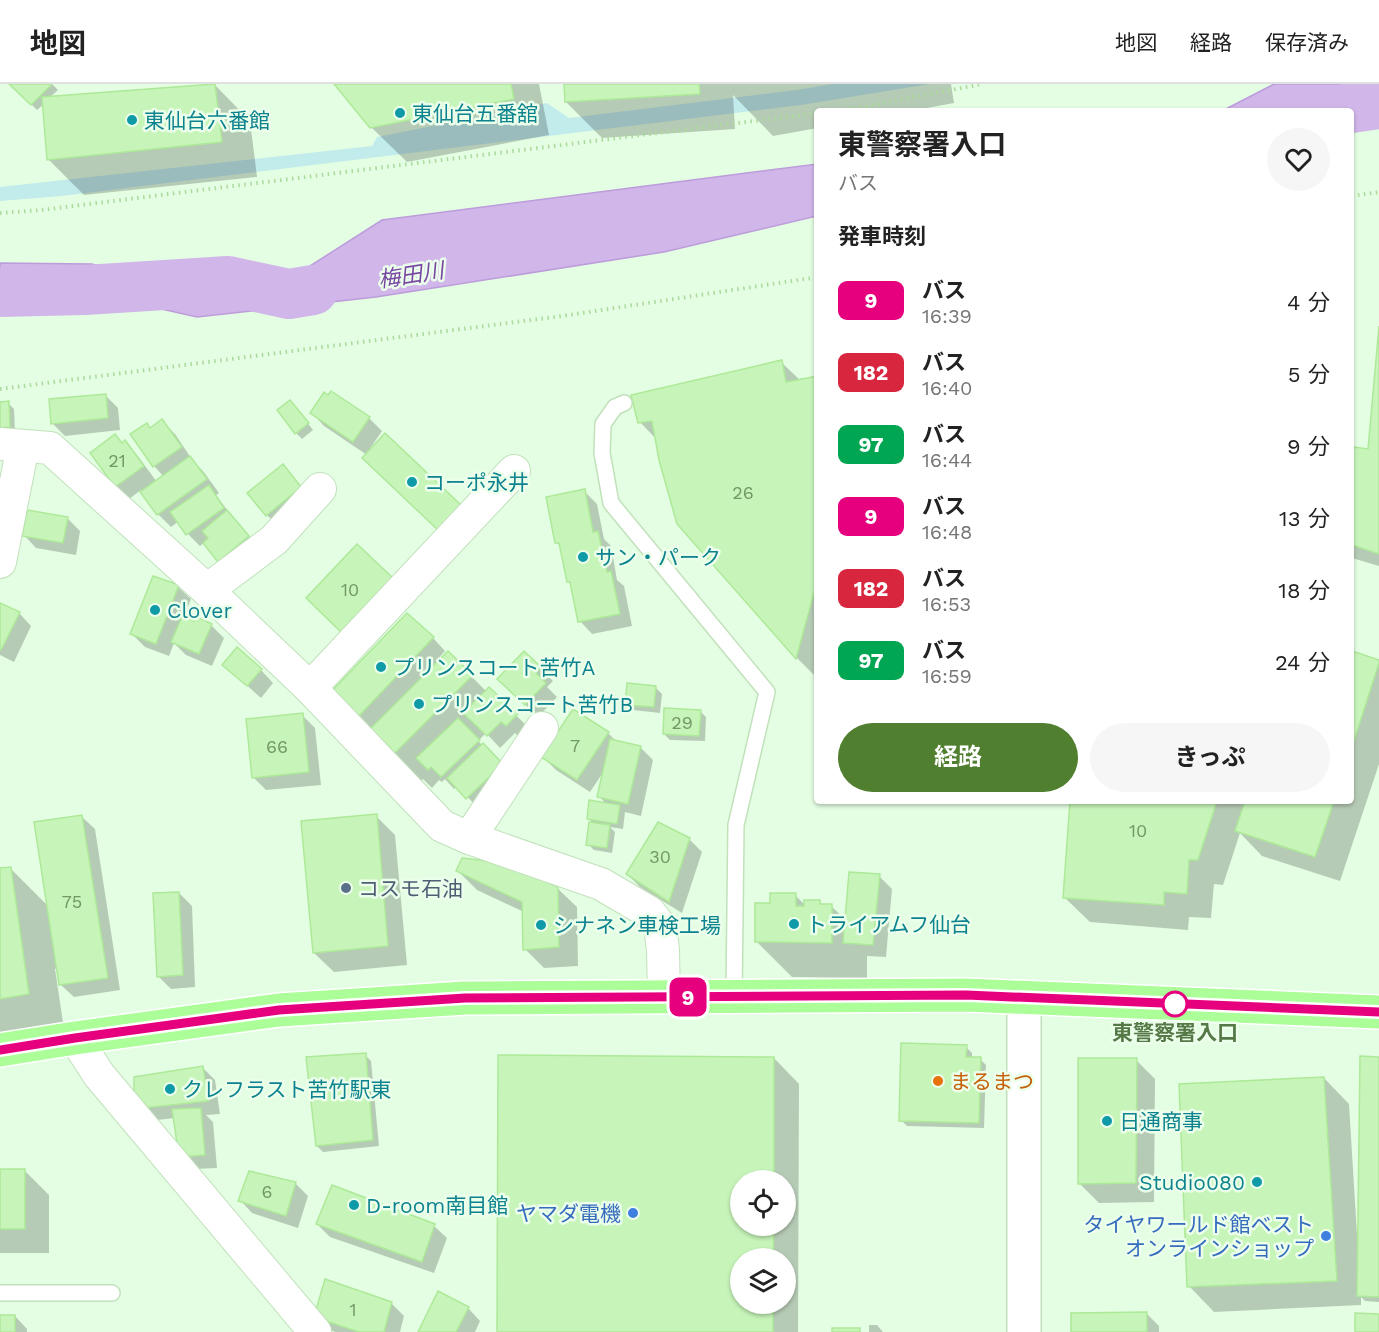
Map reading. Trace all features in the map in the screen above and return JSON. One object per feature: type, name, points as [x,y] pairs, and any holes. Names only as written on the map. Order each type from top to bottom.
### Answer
[{"type":"highway","points":[[0,1050],[279,1010],[465,998],[966,995],[1379,1012]]},
{"type":"street","points":[[0,562],[12,445],[50,448],[207,590],[310,688],[442,826],[469,838],[601,884],[649,912],[660,926],[664,997]]},
{"type":"street","points":[[310,688],[514,471]]},
{"type":"street","points":[[207,590],[273,540],[320,489]]},
{"type":"street","points":[[469,838],[543,728]]},
{"type":"street","points":[[1024,998],[1024,1332]]},
{"type":"street","points":[[75,1038],[99,1074],[315,1332]]},
{"type":"lane","points":[[624,403],[615,407],[603,424],[602,453],[611,503],[767,692],[736,825],[734,997]]},
{"type":"lane","points":[[0,1293],[112,1293]]},
{"type":"path","points":[[857,108],[982,84]]},
{"type":"path","points":[[0,213],[42,210],[814,113]]},
{"type":"path","points":[[1354,196],[1379,192]]},
{"type":"path","points":[[0,389],[562,316],[814,278]]},
{"type":"shaded area","points":[[833,84],[930,84],[801,105],[62,196],[0,201],[0,187],[372,146],[377,137],[547,103],[569,118]]},
{"type":"water","points":[[1274,84],[1379,84],[1379,103],[1363,103],[1353,108],[1228,108]]},
{"type":"water","points":[[814,164],[814,217],[664,252],[376,297],[197,317],[117,299],[0,296],[0,263],[92,264],[199,296],[299,273],[382,220]]},
{"type":"building","points":[[9,84],[52,84],[31,105]]},
{"type":"building","name":"東仙台六番館","points":[[215,84],[222,142],[47,160],[42,97]]},
{"type":"building","name":"東仙台五番舘","points":[[334,84],[511,84],[514,99],[370,128]]},
{"type":"building","points":[[564,84],[699,84],[700,94],[565,102]]},
{"type":"building","points":[[1379,326],[1379,554],[1354,546],[1354,447],[1368,449]]},
{"type":"building","points":[[782,360],[786,382],[814,377],[814,593],[796,659],[677,524],[659,460],[652,421],[638,423],[631,395]]},
{"type":"building","points":[[331,391],[370,417],[353,442],[310,413],[324,392],[328,395]]},
{"type":"building","points":[[106,394],[108,418],[51,424],[49,399]]},
{"type":"building","points":[[290,400],[309,423],[295,434],[277,410]]},
{"type":"building","points":[[9,401],[10,427],[0,428],[0,402]]},
{"type":"building","points":[[162,419],[182,447],[153,467],[130,434],[147,423],[150,428]]},
{"type":"building","name":"コーポ永井","points":[[385,433],[461,505],[438,530],[362,458]]},
{"type":"building","points":[[115,434],[122,443],[125,440],[144,466],[115,487],[90,453]]},
{"type":"building","points":[[190,456],[207,479],[157,515],[140,492]]},
{"type":"building","points":[[283,464],[301,487],[266,516],[247,493]]},
{"type":"building","points":[[209,485],[224,508],[186,535],[170,512]]},
{"type":"building","name":"サン・パーク","points":[[585,489],[593,532],[598,531],[607,572],[611,571],[620,614],[578,622],[559,543],[555,543],[546,497]]},
{"type":"building","points":[[27,510],[68,517],[63,543],[22,536]]},
{"type":"building","points":[[227,510],[249,536],[218,562],[203,543],[208,538],[202,531]]},
{"type":"building","points":[[357,544],[394,579],[342,633],[306,598]]},
{"type":"building","name":"Clover","points":[[153,576],[179,585],[156,644],[130,634]]},
{"type":"building","points":[[0,603],[20,612],[1,650],[0,650]]},
{"type":"building","name":"プリンスコート苦竹A","points":[[407,613],[434,637],[357,718],[327,696]]},
{"type":"building","points":[[182,617],[194,621],[196,617],[212,624],[199,654],[171,642]]},
{"type":"building","points":[[237,647],[262,669],[247,686],[222,665]]},
{"type":"building","name":"プリンスコート苦竹B","points":[[448,651],[473,675],[395,753],[386,744],[381,749],[366,733]]},
{"type":"building","points":[[524,651],[541,667],[536,673],[546,683],[525,705],[497,679]]},
{"type":"building","points":[[1354,652],[1379,660],[1354,741]]},
{"type":"building","points":[[627,683],[656,686],[654,707],[625,705]]},
{"type":"building","points":[[489,687],[518,714],[506,726],[501,722],[487,736],[463,713]]},
{"type":"building","points":[[664,708],[701,710],[699,736],[663,734]]},
{"type":"building","points":[[573,709],[609,732],[577,780],[541,757]]},
{"type":"building","points":[[303,713],[309,772],[252,778],[246,719]]},
{"type":"building","points":[[458,718],[480,740],[441,777],[431,767],[428,770],[416,758]]},
{"type":"building","points":[[610,739],[641,746],[628,804],[597,797]]},
{"type":"building","points":[[483,743],[503,764],[466,799],[447,778]]},
{"type":"building","points":[[589,800],[620,805],[617,824],[587,819]]},
{"type":"building","points":[[1070,804],[1216,804],[1198,860],[1189,860],[1187,894],[1164,892],[1164,905],[1063,898]]},
{"type":"building","points":[[1244,804],[1333,804],[1315,857],[1235,831]]},
{"type":"building","points":[[377,814],[388,946],[313,953],[301,821]]},
{"type":"building","points":[[82,815],[108,978],[59,985],[34,822]]},
{"type":"building","points":[[589,822],[610,825],[607,848],[586,845]]},
{"type":"building","points":[[658,822],[690,838],[669,902],[626,874]]},
{"type":"building","name":"シナネン車検工場","points":[[462,858],[506,863],[558,887],[559,947],[523,950],[522,902],[456,871]]},
{"type":"building","points":[[11,867],[29,994],[0,999],[0,868]]},
{"type":"building","points":[[849,872],[880,874],[873,945],[843,943]]},
{"type":"building","points":[[179,892],[183,975],[157,977],[153,893]]},
{"type":"building","name":"トライアムフ仙台","points":[[770,893],[796,893],[796,906],[804,906],[804,900],[820,900],[820,904],[832,904],[832,943],[755,942],[755,903],[770,903]]},
{"type":"building","points":[[901,1043],[967,1045],[966,1057],[981,1057],[979,1123],[899,1121]]},
{"type":"building","points":[[366,1053],[373,1140],[316,1146],[306,1057]]},
{"type":"building","points":[[498,1055],[774,1057],[774,1170],[730,1170],[730,1236],[774,1236],[773,1248],[730,1248],[730,1314],[773,1314],[773,1332],[497,1332]]},
{"type":"building","points":[[1360,1056],[1379,1057],[1379,1297],[1357,1296]]},
{"type":"building","name":"日通商事","points":[[1078,1058],[1137,1058],[1136,1183],[1078,1184]]},
{"type":"building","name":"クレフラスト苦竹駅東","points":[[203,1066],[208,1101],[134,1109],[134,1077]]},
{"type":"building","name":"Studio080","points":[[1324,1077],[1337,1281],[1187,1287],[1179,1084]]},
{"type":"building","points":[[201,1108],[205,1155],[179,1157],[172,1109]]},
{"type":"building","points":[[0,1169],[25,1169],[25,1229],[0,1229]]},
{"type":"building","points":[[249,1171],[296,1182],[286,1216],[238,1201]]},
{"type":"building","name":"D-room南目館","points":[[332,1185],[435,1224],[422,1262],[316,1224]]},
{"type":"building","points":[[325,1279],[392,1302],[384,1332],[359,1332],[314,1317]]},
{"type":"building","points":[[438,1291],[469,1307],[456,1332],[418,1332]]},
{"type":"building","points":[[1147,1312],[1147,1332],[1071,1332],[1071,1313]]},
{"type":"building","points":[[1355,1313],[1379,1314],[1379,1332],[1355,1332]]},
{"type":"building","points":[[0,1315],[15,1315],[15,1332],[0,1332]]},
{"type":"building","points":[[832,1328],[860,1328],[860,1332],[832,1332]]},
{"type":"waterway","name":"梅田川","points":[[1352,108],[1379,104]]},
{"type":"waterway","name":"梅田川","points":[[0,292],[85,290],[228,281],[289,294],[313,290]]},
{"type":"bus line","name":"9","points":[[0,1050],[279,1010],[465,998],[966,995],[1379,1012]]},
{"type":"place","name":"東仙台五番舘","points":[[400,113]]},
{"type":"place","name":"東仙台六番館","points":[[132,120]]},
{"type":"place","name":"コーポ永井","points":[[412,482]]},
{"type":"place","name":"サン・パーク","points":[[583,557]]},
{"type":"place","name":"Clover","points":[[155,610]]},
{"type":"place","name":"プリンスコート苦竹A","points":[[381,667]]},
{"type":"place","name":"プリンスコート苦竹B","points":[[419,704]]},
{"type":"place","name":"コスモ石油","points":[[346,888]]},
{"type":"place","name":"トライアムフ仙台","points":[[794,924]]},
{"type":"place","name":"シナネン車検工場","points":[[541,925]]},
{"type":"place","name":"東警察署入口","points":[[1175,1004]]},
{"type":"place","name":"まるまつ","points":[[938,1081]]},
{"type":"place","name":"クレフラスト苦竹駅東","points":[[170,1089]]},
{"type":"place","name":"日通商事","points":[[1107,1121]]},
{"type":"place","name":"Studio080","points":[[1257,1182]]},
{"type":"place","name":"D-room南目館","points":[[354,1205]]},
{"type":"place","name":"ヤマダ電機","points":[[633,1213]]},
{"type":"place","name":"タイヤワールド館ベスト オンラインショップ","points":[[1326,1236]]}]
